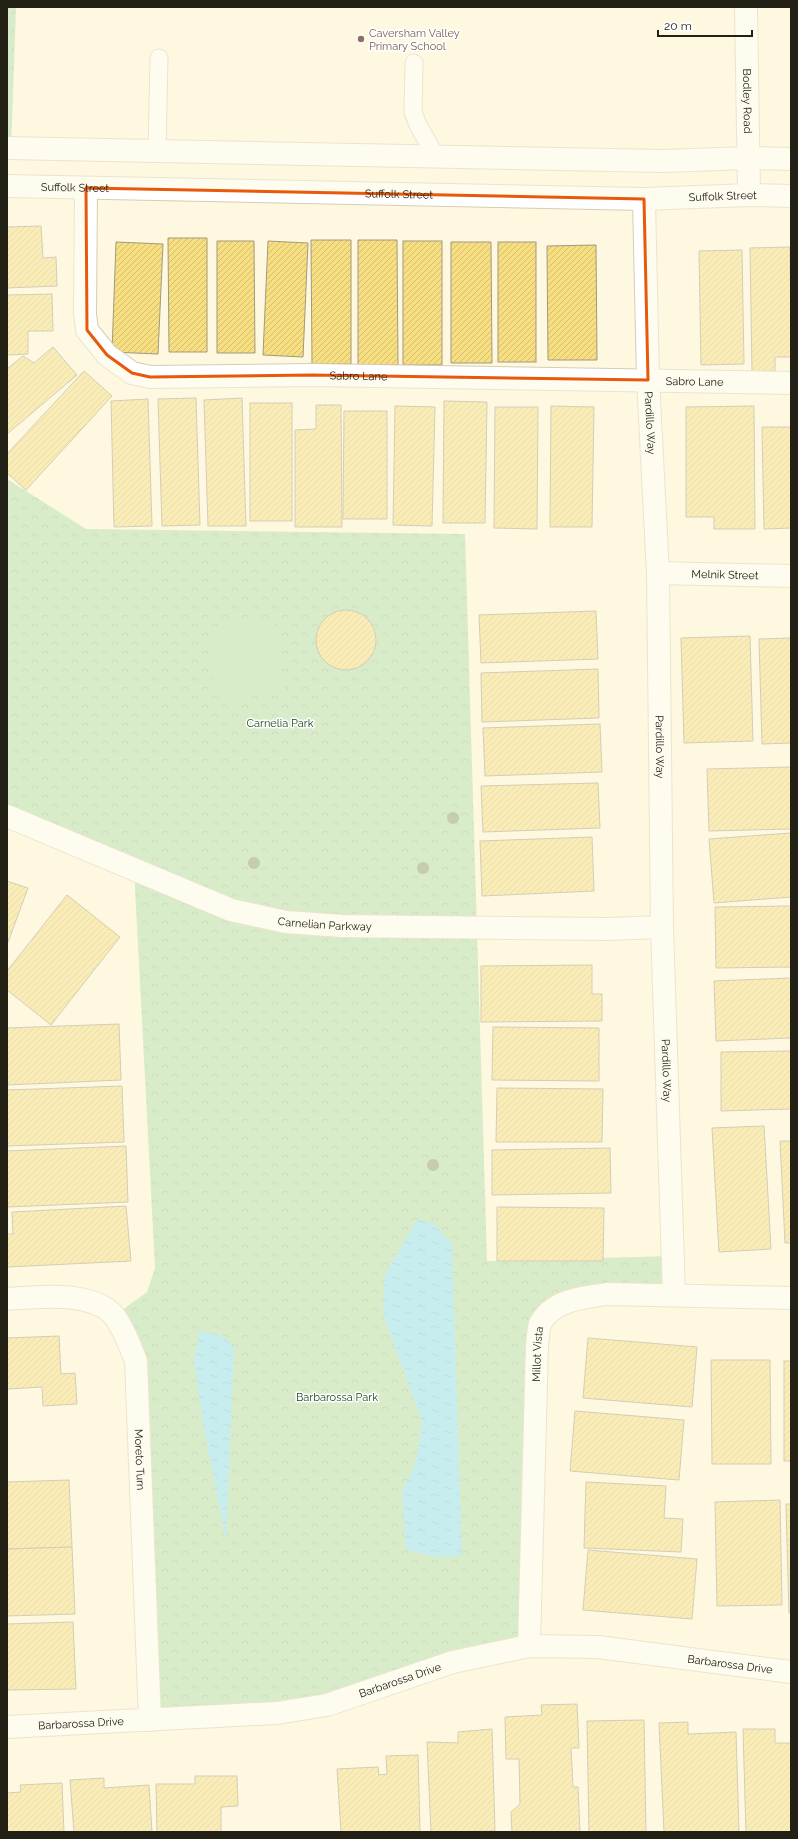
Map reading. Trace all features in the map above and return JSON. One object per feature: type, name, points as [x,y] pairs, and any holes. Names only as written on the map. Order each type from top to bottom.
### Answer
[{"type":"street","name":"Bodley Road","points":[[746,7],[749,195]]},
{"type":"street","points":[[7,148],[663,161],[748,158],[791,159]]},
{"type":"street","name":"Suffolk Street","points":[[7,186],[644,199],[749,195],[791,196]]},
{"type":"street","name":"Sabro Lane","points":[[86,188],[85,314],[87,330],[107,355],[132,373],[155,377],[312,375],[791,383]]},
{"type":"street","name":"Pardillo Way","points":[[644,199],[648,380],[658,573],[662,927],[674,1295]]},
{"type":"street","name":"Melnik Street","points":[[658,573],[791,576]]},
{"type":"street","name":"Carnelian Parkway","points":[[7,816],[231,910],[286,922],[342,926],[607,929],[662,927]]},
{"type":"street","name":"Millot Vista","points":[[529,1646],[537,1346],[540,1325],[549,1312],[564,1303],[585,1297],[608,1294],[791,1298]]},
{"type":"street","name":"Moreto Turn","points":[[7,1299],[65,1296],[93,1302],[114,1316],[126,1335],[136,1361],[150,1720]]},
{"type":"street","name":"Barbarossa Drive","points":[[7,1727],[277,1712],[327,1705],[453,1662],[529,1646],[598,1647],[791,1672]]},
{"type":"lane","points":[[157,151],[159,58]]},
{"type":"lane","points":[[414,63],[413,112],[418,125],[436,156]]},
{"type":"highlighted area","points":[[86,188],[644,199],[648,380],[312,375],[150,377],[132,373],[107,355],[87,330]]},
{"type":"green space","points":[[7,7],[16,7],[11,149],[7,148]]},
{"type":"green space","name":"Barbarossa Park","points":[[7,479],[86,529],[465,534],[487,1261],[672,1256],[674,1295],[549,1312],[529,1646],[327,1705],[150,1720],[136,1361],[114,1316],[147,1292],[155,1268],[134,869],[7,816]]},
{"type":"green space","points":[[274,618],[285,691],[218,701],[207,628]]},
{"type":"water","points":[[418,1219],[434,1224],[452,1244],[462,1556],[437,1557],[406,1550],[402,1490],[416,1463],[422,1421],[383,1314],[385,1274]]},
{"type":"water","points":[[200,1331],[224,1336],[234,1349],[226,1540],[203,1423],[194,1361]]},
{"type":"building","points":[[41,226],[43,258],[56,257],[57,286],[7,288],[7,227]]},
{"type":"building","points":[[168,238],[207,238],[207,352],[169,352]]},
{"type":"building","points":[[311,240],[351,240],[351,364],[312,364]]},
{"type":"building","points":[[358,240],[397,240],[398,365],[358,365]]},
{"type":"building","points":[[217,241],[254,241],[255,353],[217,353]]},
{"type":"building","points":[[268,241],[308,243],[303,357],[263,355]]},
{"type":"building","points":[[403,241],[442,241],[442,365],[403,365]]},
{"type":"building","points":[[116,242],[163,244],[158,354],[112,352]]},
{"type":"building","points":[[451,242],[491,242],[492,363],[451,363]]},
{"type":"building","points":[[498,242],[536,242],[536,362],[498,362]]},
{"type":"building","points":[[596,245],[597,360],[548,360],[547,246]]},
{"type":"building","points":[[790,247],[791,357],[775,357],[775,371],[752,372],[750,248]]},
{"type":"building","points":[[742,250],[744,364],[701,365],[699,251]]},
{"type":"building","points":[[52,294],[53,331],[28,331],[28,354],[7,355],[7,295]]},
{"type":"building","points":[[53,347],[77,375],[7,434],[7,369],[23,356],[34,363]]},
{"type":"building","points":[[84,371],[112,396],[26,490],[7,473],[7,454]]},
{"type":"building","points":[[196,398],[200,525],[162,526],[158,399]]},
{"type":"building","points":[[242,398],[246,526],[208,526],[204,400]]},
{"type":"building","points":[[148,399],[152,526],[114,527],[111,401]]},
{"type":"building","points":[[444,401],[487,402],[485,523],[443,523]]},
{"type":"building","points":[[250,403],[292,403],[292,521],[250,521]]},
{"type":"building","points":[[316,405],[341,405],[342,527],[295,527],[295,430],[316,429]]},
{"type":"building","points":[[395,406],[435,407],[432,526],[393,525]]},
{"type":"building","points":[[551,406],[594,407],[592,527],[550,527]]},
{"type":"building","points":[[754,406],[755,529],[714,529],[714,517],[686,517],[686,407]]},
{"type":"building","points":[[495,407],[538,407],[537,529],[494,528]]},
{"type":"building","points":[[344,411],[387,411],[387,519],[343,519]]},
{"type":"building","points":[[762,427],[791,427],[791,528],[764,529]]},
{"type":"building","points":[[346,610],[362,615],[367,619],[371,624],[376,640],[371,656],[367,661],[362,665],[346,670],[330,665],[325,661],[321,656],[316,640],[321,624],[325,619],[330,615]]},
{"type":"building","points":[[596,611],[598,659],[481,663],[479,615]]},
{"type":"building","points":[[750,636],[753,741],[684,743],[681,638]]},
{"type":"building","points":[[791,638],[791,743],[762,744],[759,639]]},
{"type":"building","points":[[598,669],[599,718],[482,722],[481,673]]},
{"type":"building","points":[[600,724],[602,772],[485,776],[483,728]]},
{"type":"building","points":[[791,767],[791,829],[709,831],[707,769]]},
{"type":"building","points":[[598,783],[600,828],[483,832],[481,786]]},
{"type":"building","points":[[791,833],[791,897],[714,903],[709,839]]},
{"type":"building","points":[[592,837],[594,891],[482,896],[480,841]]},
{"type":"building","points":[[7,881],[28,888],[7,945]]},
{"type":"building","points":[[67,895],[120,937],[51,1025],[7,990],[7,971]]},
{"type":"building","points":[[791,906],[791,967],[716,968],[715,907]]},
{"type":"building","points":[[592,965],[592,994],[602,994],[602,1021],[481,1022],[481,966]]},
{"type":"building","points":[[791,978],[791,1038],[716,1041],[714,981]]},
{"type":"building","points":[[119,1024],[121,1080],[7,1085],[7,1028]]},
{"type":"building","points":[[493,1027],[599,1028],[599,1081],[492,1080]]},
{"type":"building","points":[[791,1051],[791,1109],[721,1111],[721,1052]]},
{"type":"building","points":[[122,1086],[124,1142],[7,1146],[7,1090]]},
{"type":"building","points":[[497,1088],[603,1089],[602,1142],[496,1142]]},
{"type":"building","points":[[764,1126],[771,1249],[719,1252],[712,1128]]},
{"type":"building","points":[[780,1141],[791,1141],[791,1243],[785,1243]]},
{"type":"building","points":[[126,1146],[128,1202],[7,1207],[7,1151]]},
{"type":"building","points":[[610,1148],[611,1193],[492,1195],[492,1150]]},
{"type":"building","points":[[126,1206],[131,1261],[7,1267],[7,1234],[13,1234],[12,1212]]},
{"type":"building","points":[[497,1207],[604,1208],[603,1261],[497,1261]]},
{"type":"building","points":[[59,1336],[61,1374],[75,1373],[77,1404],[43,1406],[42,1387],[7,1389],[7,1338]]},
{"type":"building","points":[[588,1338],[697,1347],[692,1407],[583,1398]]},
{"type":"building","points":[[711,1360],[770,1360],[771,1464],[712,1464]]},
{"type":"building","points":[[784,1361],[791,1361],[791,1461],[784,1461]]},
{"type":"building","points":[[575,1411],[684,1420],[679,1480],[570,1471]]},
{"type":"building","points":[[69,1480],[72,1547],[7,1549],[7,1482]]},
{"type":"building","points":[[586,1482],[666,1486],[664,1518],[683,1519],[681,1552],[584,1548]]},
{"type":"building","points":[[780,1500],[782,1605],[717,1606],[715,1502]]},
{"type":"building","points":[[786,1504],[791,1504],[791,1613],[789,1613]]},
{"type":"building","points":[[72,1547],[75,1614],[7,1616],[7,1549]]},
{"type":"building","points":[[588,1550],[697,1559],[692,1619],[583,1610]]},
{"type":"building","points":[[73,1622],[76,1689],[7,1690],[7,1624]]},
{"type":"building","points":[[577,1704],[579,1748],[571,1748],[573,1787],[578,1787],[580,1832],[512,1832],[511,1812],[520,1804],[519,1759],[506,1759],[505,1717],[542,1715],[541,1705]]},
{"type":"building","points":[[644,1720],[646,1832],[589,1832],[587,1721]]},
{"type":"building","points":[[688,1722],[688,1734],[736,1732],[739,1832],[664,1832],[659,1723]]},
{"type":"building","points":[[492,1729],[495,1831],[431,1832],[427,1742],[458,1743],[458,1732]]},
{"type":"building","points":[[743,1729],[775,1729],[775,1743],[791,1743],[791,1832],[746,1832]]},
{"type":"building","points":[[418,1755],[420,1832],[341,1832],[337,1769],[378,1767],[379,1775],[387,1774],[386,1756]]},
{"type":"building","points":[[195,1776],[237,1776],[238,1806],[221,1807],[221,1832],[157,1832],[156,1784],[195,1784]]},
{"type":"building","points":[[104,1778],[104,1788],[149,1785],[152,1832],[74,1832],[70,1780]]},
{"type":"building","points":[[62,1783],[64,1832],[7,1832],[7,1793],[21,1792],[20,1785]]},
{"type":"place","name":"Caversham Valley Primary School","points":[[361,39]]},
{"type":"park label","name":"Carnelia Park","points":[[280,723]]}]
